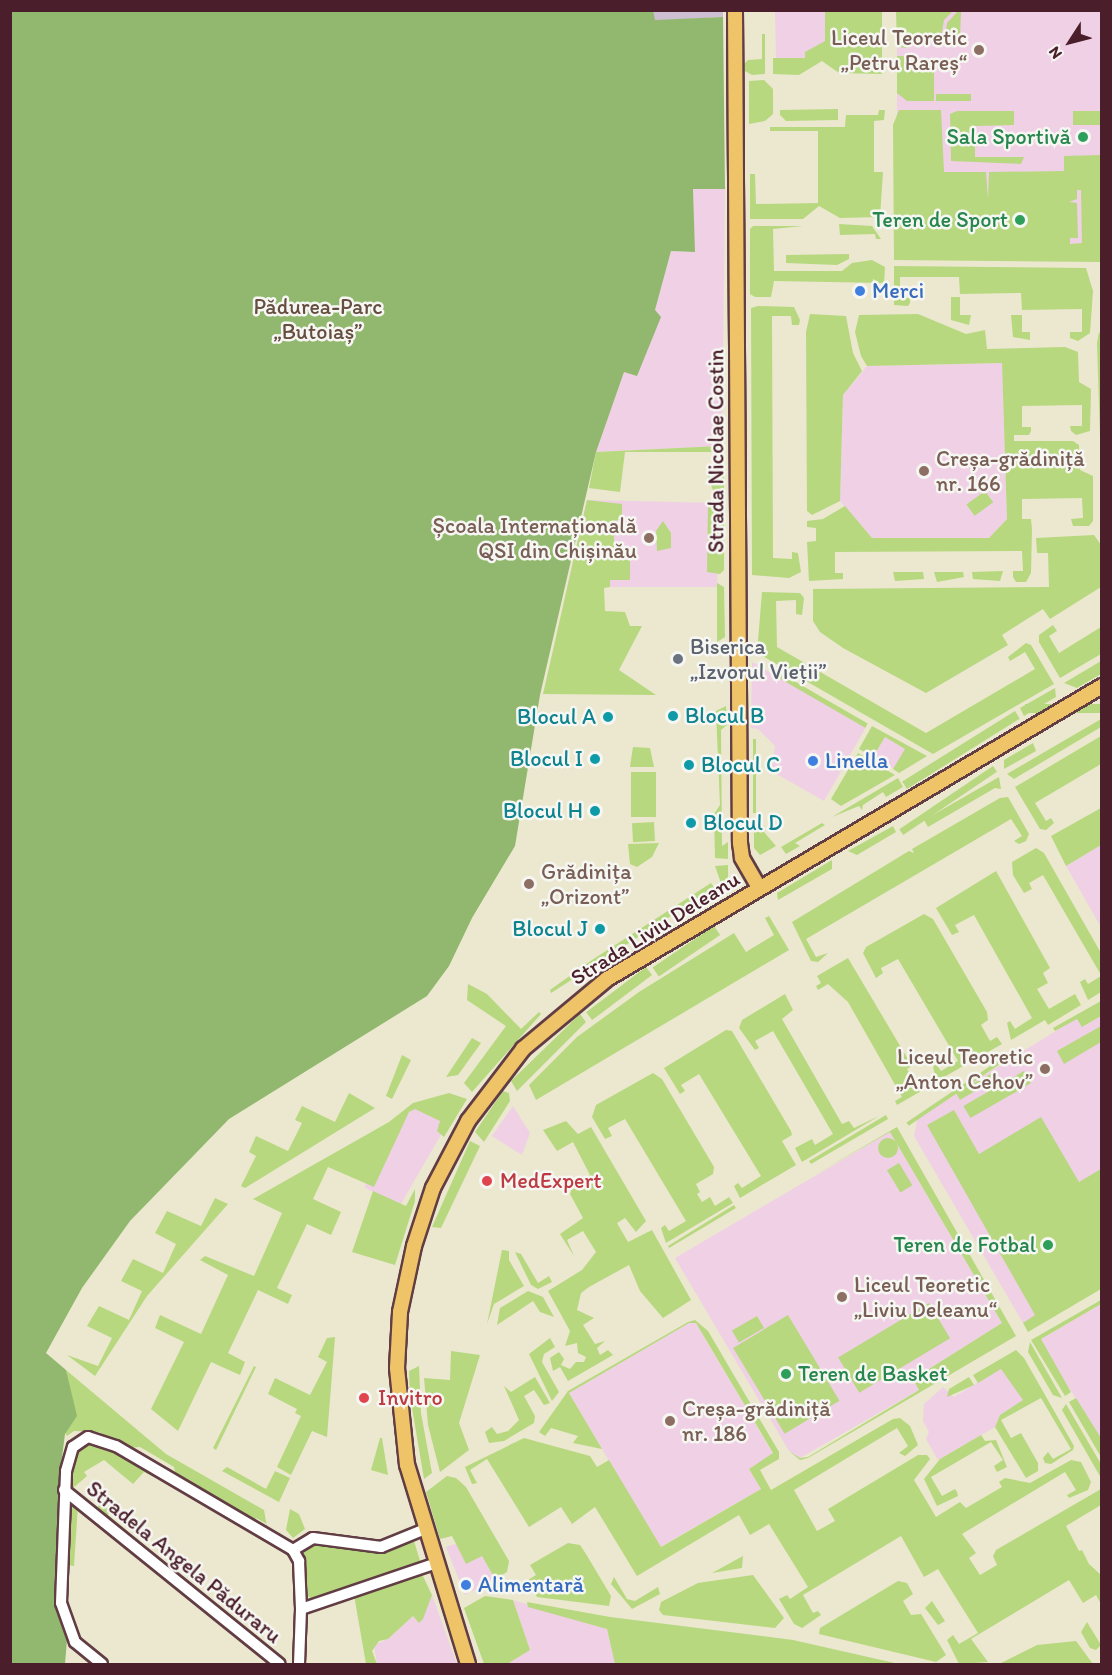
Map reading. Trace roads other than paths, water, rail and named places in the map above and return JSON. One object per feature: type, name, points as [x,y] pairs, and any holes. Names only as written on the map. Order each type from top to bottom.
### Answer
[{"type":"main road","name":"Strada Nicolae Costin","points":[[735,10],[740,843],[742,858],[759,887]]},
{"type":"main road","name":"Strada Liviu Deleanu","points":[[468,1665],[458,1626],[425,1529],[407,1465],[400,1418],[398,1340],[414,1246],[443,1167],[480,1103],[538,1034],[635,960],[1101,686]]},
{"type":"main road","name":"Strada Liviu Deleanu","points":[[458,1626],[476,1665]]},
{"type":"street","points":[[102,1665],[75,1642],[63,1616],[64,1490],[73,1447],[88,1437],[102,1439],[294,1550],[299,1562],[301,1609]]},
{"type":"street","name":"Stradela Angela Păduraru","points":[[64,1490],[280,1665]]},
{"type":"street","points":[[294,1550],[313,1538],[381,1547],[425,1529]]},
{"type":"street","name":"Stradela Angela Păduraru","points":[[300,1665],[301,1609],[437,1563]]},
{"type":"place","name":"Liceul Teoretic „Petru Rareș“","points":[[979,50]]},
{"type":"place","name":"Sala Sportivă","points":[[1083,137]]},
{"type":"place","name":"Teren de Sport","points":[[1020,220]]},
{"type":"place","name":"Merci","points":[[860,291]]},
{"type":"place","name":"Creșa-grădiniță nr. 166","points":[[924,471]]},
{"type":"place","name":"Școala Internațională QSI din Chișinău","points":[[649,538]]},
{"type":"place","name":"Biserica „Izvorul Vieții”","points":[[678,659]]},
{"type":"place","name":"Blocul B","points":[[673,716]]},
{"type":"place","name":"Blocul A","points":[[608,717]]},
{"type":"place","name":"Blocul I","points":[[595,759]]},
{"type":"place","name":"Linella","points":[[813,761]]},
{"type":"place","name":"Blocul C","points":[[689,765]]},
{"type":"place","name":"Blocul H","points":[[595,811]]},
{"type":"place","name":"Blocul D","points":[[691,823]]},
{"type":"place","name":"Grădinița „Orizont”","points":[[529,884]]},
{"type":"place","name":"Blocul J","points":[[600,929]]},
{"type":"place","name":"Liceul Teoretic „Anton Cehov”","points":[[1045,1069]]},
{"type":"place","name":"MedExpert","points":[[487,1181]]},
{"type":"place","name":"Teren de Fotbal","points":[[1048,1245]]},
{"type":"place","name":"Liceul Teoretic „Liviu Deleanu“","points":[[842,1297]]},
{"type":"place","name":"Teren de Basket","points":[[786,1374]]},
{"type":"place","name":"Invitro","points":[[364,1398]]},
{"type":"place","name":"Creșa-grădiniță nr. 186","points":[[670,1421]]},
{"type":"place","name":"Alimentară","points":[[466,1585]]},
{"type":"park label","name":"Pădurea-Parc „Butoiaș”","points":[[318,318]]}]
